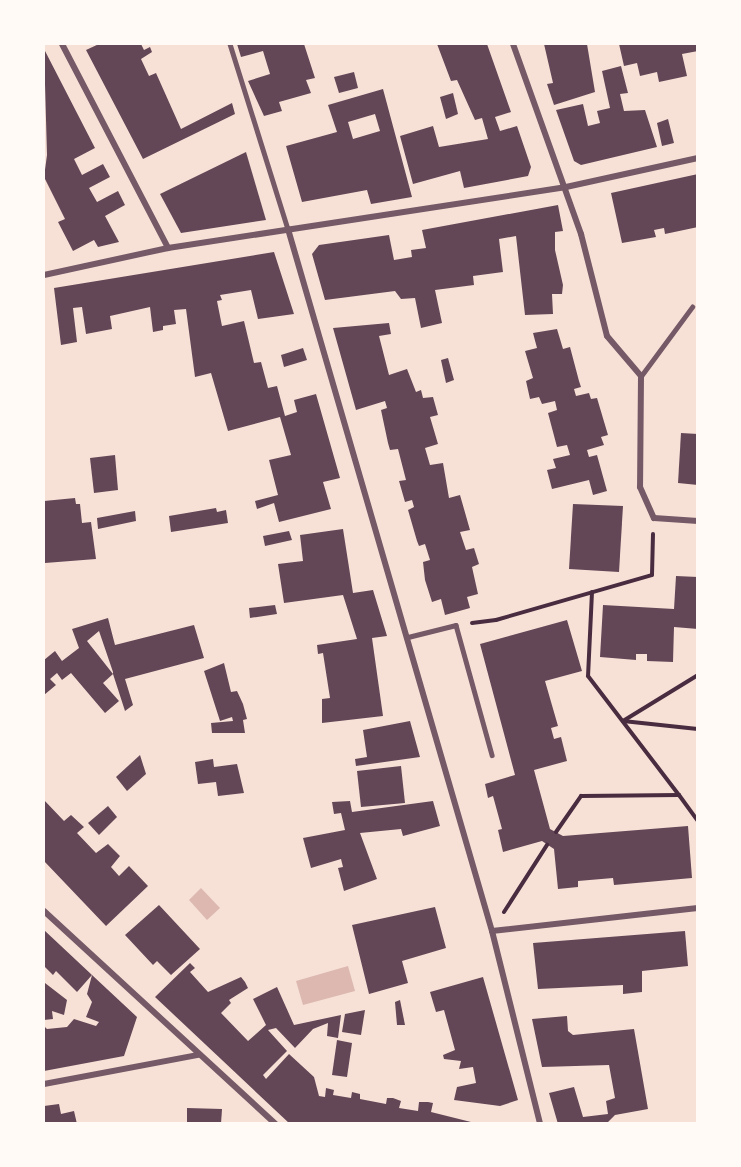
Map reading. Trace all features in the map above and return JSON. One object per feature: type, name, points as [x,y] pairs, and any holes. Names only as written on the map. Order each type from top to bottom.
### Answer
[{"type":"street","points":[[62,44],[168,248]]},
{"type":"street","points":[[514,44],[566,187],[607,336],[641,376],[640,487],[654,518],[698,521]]},
{"type":"street","points":[[44,275],[168,248],[566,187],[698,158]]},
{"type":"street","points":[[288,229],[492,930],[540,1124]]},
{"type":"street","points":[[492,930],[698,908]]},
{"type":"street","points":[[44,910],[198,1055],[276,1124]]},
{"type":"street","points":[[44,1084],[198,1055]]},
{"type":"lane","points":[[230,44],[288,229]]},
{"type":"lane","points":[[641,376],[692,307]]},
{"type":"lane","points":[[408,637],[456,625],[492,755]]},
{"type":"path","points":[[456,625],[496,620],[652,574],[654,518]]},
{"type":"path","points":[[592,592],[588,676],[698,821]]},
{"type":"path","points":[[623,721],[698,675]]},
{"type":"path","points":[[623,721],[698,729]]},
{"type":"path","points":[[556,832],[581,796],[679,795]]},
{"type":"path","points":[[510,902],[547,845]]},
{"type":"shaded area","points":[[201,888],[220,908],[207,920],[189,900]]},
{"type":"shaded area","points":[[348,966],[355,991],[303,1005],[296,981]]},
{"type":"building","points":[[99,44],[141,44],[144,50],[150,47],[152,52],[141,59],[149,76],[156,73],[181,129],[232,103],[235,114],[143,159],[86,50]]},
{"type":"building","points":[[237,44],[304,44],[315,78],[306,80],[311,93],[279,102],[282,111],[264,116],[248,81],[270,74],[263,51],[241,57]]},
{"type":"building","points":[[437,44],[487,44],[511,112],[495,117],[500,131],[517,126],[531,167],[528,176],[464,188],[460,171],[413,184],[400,136],[433,126],[439,147],[488,139],[482,118],[475,120],[457,80],[451,81]]},
{"type":"building","points":[[544,44],[587,44],[595,92],[554,105],[547,84],[553,83]]},
{"type":"building","points":[[619,44],[698,44],[698,51],[682,54],[687,76],[659,82],[657,72],[640,76],[637,63],[624,66]]},
{"type":"building","points":[[44,49],[95,148],[74,159],[82,175],[103,164],[110,177],[89,188],[97,202],[118,191],[125,205],[105,216],[119,242],[98,247],[94,240],[73,251],[58,222],[65,219],[44,177],[47,155]]},
{"type":"building","points":[[621,66],[628,93],[620,94],[624,111],[645,110],[657,147],[581,165],[574,161],[556,110],[583,104],[588,126],[600,123],[597,111],[610,108],[602,71]]},
{"type":"building","points":[[354,72],[358,88],[339,93],[334,77]]},
{"type":"building","points":[[383,89],[412,197],[371,204],[367,190],[302,202],[286,146],[337,132],[328,105]],"holes":[[[375,114],[380,131],[353,139],[348,122]]]},
{"type":"building","points":[[453,93],[458,114],[446,119],[440,97]]},
{"type":"building","points":[[668,119],[674,143],[662,146],[657,123]]},
{"type":"building","points":[[246,152],[266,220],[181,233],[160,194]]},
{"type":"building","points":[[698,174],[698,227],[665,234],[664,228],[654,230],[656,237],[622,243],[611,193]]},
{"type":"building","points":[[558,205],[563,231],[555,232],[555,250],[563,285],[562,294],[552,294],[553,314],[525,315],[516,236],[499,239],[503,272],[473,276],[474,285],[435,290],[442,323],[421,328],[415,298],[401,299],[395,291],[325,300],[312,254],[319,245],[389,235],[394,260],[412,257],[411,250],[426,248],[422,230]]},
{"type":"building","points":[[274,252],[294,314],[258,319],[251,290],[220,295],[222,300],[217,301],[222,326],[244,321],[254,363],[261,362],[268,388],[277,386],[285,416],[297,412],[294,400],[316,394],[340,478],[323,482],[331,509],[279,522],[274,503],[257,509],[255,501],[278,495],[269,460],[291,455],[280,417],[228,431],[211,373],[195,377],[186,309],[174,310],[176,324],[163,326],[163,330],[153,332],[150,307],[110,316],[112,329],[86,334],[82,307],[73,308],[77,342],[61,345],[54,288]]},
{"type":"building","points":[[389,323],[391,334],[379,336],[389,375],[407,369],[416,392],[421,390],[423,398],[433,397],[438,415],[430,417],[438,444],[425,448],[430,465],[443,463],[449,498],[460,495],[470,530],[460,532],[466,550],[474,548],[479,564],[472,567],[478,594],[467,597],[470,608],[445,615],[441,599],[432,602],[425,580],[423,562],[430,560],[425,544],[419,546],[417,541],[408,510],[414,507],[412,500],[405,502],[399,481],[406,480],[398,449],[390,450],[388,443],[381,410],[387,408],[385,401],[356,410],[333,328]]},
{"type":"building","points":[[557,329],[563,349],[570,347],[581,387],[574,389],[576,396],[589,393],[591,399],[597,398],[608,435],[601,437],[604,445],[587,450],[589,457],[597,455],[607,491],[593,495],[589,480],[552,489],[547,470],[556,468],[553,459],[570,455],[567,445],[557,447],[548,413],[557,410],[555,401],[542,404],[539,397],[530,399],[526,381],[533,378],[525,351],[537,348],[533,333]]},
{"type":"building","points":[[303,348],[307,360],[284,367],[281,355]]},
{"type":"building","points":[[448,358],[454,380],[446,383],[441,360]]},
{"type":"building","points":[[681,433],[698,434],[698,485],[678,483]]},
{"type":"building","points":[[115,455],[118,490],[94,493],[90,458]]},
{"type":"building","points":[[75,498],[76,504],[80,504],[82,523],[91,522],[96,559],[45,563],[44,501]]},
{"type":"building","points":[[573,504],[623,506],[619,572],[569,569]]},
{"type":"building","points":[[216,508],[217,512],[226,510],[228,523],[171,532],[169,516]]},
{"type":"building","points":[[135,511],[136,521],[98,529],[97,518]]},
{"type":"building","points":[[343,529],[353,593],[373,590],[387,636],[372,638],[383,716],[322,723],[322,699],[330,698],[323,653],[318,654],[317,645],[357,639],[343,595],[284,603],[278,564],[303,561],[300,535]]},
{"type":"building","points":[[289,531],[292,540],[265,546],[263,536]]},
{"type":"building","points":[[676,576],[698,577],[698,629],[674,627],[673,662],[647,661],[647,654],[636,654],[636,660],[600,657],[603,605],[674,609]]},
{"type":"building","points":[[275,605],[277,614],[250,618],[249,608]]},
{"type":"building","points":[[108,618],[115,645],[194,625],[204,658],[125,679],[133,705],[125,711],[113,674],[103,683],[119,701],[105,713],[71,673],[62,680],[57,673],[50,679],[56,685],[44,695],[44,660],[55,651],[62,661],[79,648],[72,629]],"holes":[[[99,631],[113,674],[87,641]]]},
{"type":"building","points":[[567,620],[582,671],[545,681],[558,726],[551,728],[554,739],[561,737],[567,761],[534,770],[550,829],[563,836],[688,826],[692,878],[614,885],[613,878],[578,881],[578,887],[558,889],[554,849],[542,841],[503,852],[498,830],[502,829],[493,796],[488,798],[485,784],[515,775],[480,644]]},
{"type":"building","points":[[224,663],[231,692],[237,691],[243,704],[247,719],[243,720],[245,733],[212,733],[211,723],[233,721],[232,717],[220,721],[204,671]]},
{"type":"building","points":[[410,721],[420,757],[356,766],[355,759],[367,757],[363,730]]},
{"type":"building","points":[[140,755],[146,774],[127,791],[116,777]]},
{"type":"building","points":[[213,759],[214,767],[237,764],[244,793],[218,796],[216,782],[198,784],[195,762]]},
{"type":"building","points":[[401,766],[405,803],[361,807],[357,771]]},
{"type":"building","points":[[44,800],[64,821],[71,815],[84,827],[77,833],[96,853],[108,844],[120,856],[111,867],[119,876],[129,866],[148,886],[106,926],[44,861]]},
{"type":"building","points":[[350,801],[352,812],[433,801],[440,826],[403,836],[401,829],[360,833],[377,879],[344,891],[338,868],[343,867],[341,859],[311,868],[303,838],[345,830],[341,813],[334,814],[332,802]]},
{"type":"building","points":[[108,806],[117,817],[99,835],[88,823]]},
{"type":"building","points":[[159,905],[200,949],[171,975],[157,961],[153,965],[125,935]]},
{"type":"building","points":[[435,907],[446,948],[402,961],[408,983],[369,994],[352,925]]},
{"type":"building","points":[[44,930],[92,975],[77,992],[56,971],[53,975],[44,966]]},
{"type":"building","points":[[685,931],[688,966],[642,971],[642,992],[623,994],[623,985],[538,989],[533,943]]},
{"type":"building","points":[[190,963],[195,968],[190,972],[208,992],[241,977],[245,982],[248,988],[229,1000],[231,1003],[221,1013],[248,1041],[266,1025],[253,999],[277,987],[294,1025],[341,1015],[338,1038],[327,1036],[328,1023],[313,1029],[295,1048],[276,1028],[268,1030],[287,1051],[263,1075],[266,1079],[289,1054],[314,1077],[319,1096],[325,1097],[326,1088],[334,1090],[333,1095],[351,1098],[352,1092],[360,1094],[360,1099],[386,1104],[387,1098],[393,1098],[401,1101],[399,1108],[418,1111],[419,1102],[428,1102],[433,1103],[431,1112],[479,1124],[290,1124],[155,997]]},
{"type":"building","points":[[92,975],[137,1017],[124,1056],[44,1071],[44,1026],[47,1029],[67,1027],[74,1019],[96,1026],[99,1022],[86,1017],[92,1002],[87,994]]},
{"type":"building","points":[[483,977],[518,1100],[500,1106],[454,1100],[457,1087],[476,1083],[473,1067],[459,1069],[461,1061],[444,1059],[443,1055],[455,1050],[444,1010],[436,1012],[430,992]]},
{"type":"building","points":[[45,983],[67,1000],[64,1015],[52,1011],[53,1019],[44,1020]]},
{"type":"building","points":[[400,1000],[405,1025],[397,1025],[395,1002]]},
{"type":"building","points":[[365,1010],[361,1035],[342,1032],[345,1014]]},
{"type":"building","points":[[567,1016],[568,1031],[573,1035],[634,1029],[648,1109],[615,1115],[606,1124],[558,1124],[549,1093],[574,1087],[583,1117],[608,1114],[606,1101],[615,1098],[609,1065],[542,1067],[532,1019]]},
{"type":"building","points":[[337,1040],[352,1043],[347,1077],[332,1075]]},
{"type":"building","points":[[59,1104],[61,1114],[74,1111],[77,1124],[44,1124],[44,1106]]},
{"type":"building","points":[[187,1108],[222,1109],[221,1124],[187,1124]]}]
